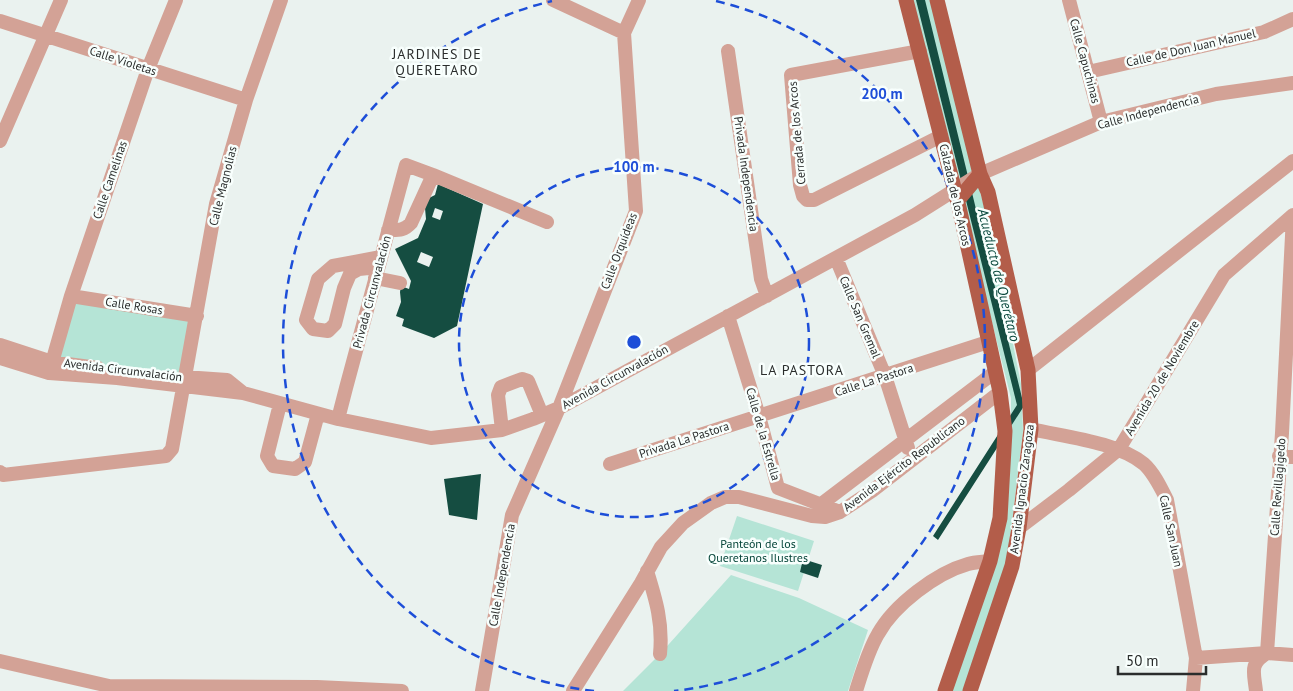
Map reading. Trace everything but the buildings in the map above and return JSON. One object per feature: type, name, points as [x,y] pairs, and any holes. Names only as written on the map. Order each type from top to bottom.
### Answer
[{"type":"main road","name":"Calzada de los Arcos","points":[[906,0],[957,195],[1000,392]]},
{"type":"main road","points":[[937,0],[980,174],[990,199],[1028,370]]},
{"type":"main road","points":[[957,195],[980,174]]},
{"type":"main road","name":"Avenida Ignacio Zaragoza","points":[[970,691],[1012,566],[1019,528],[1031,429],[1028,370]]},
{"type":"main road","name":"Avenida Ignacio Zaragoza","points":[[945,691],[990,561],[1000,518],[1005,431],[1000,392]]},
{"type":"street","points":[[0,141],[61,0]]},
{"type":"street","name":"Calle Camelinas","points":[[51,368],[71,296],[148,69],[176,0]]},
{"type":"street","name":"Calle Magnolias","points":[[0,472],[2,475],[166,456],[172,448],[216,204],[246,100],[281,0]]},
{"type":"street","points":[[553,0],[624,33]]},
{"type":"street","name":"Calle Orquídeas","points":[[559,408],[636,211],[624,33],[640,0]]},
{"type":"street","name":"Calle Capuchinas","points":[[1069,0],[1101,122]]},
{"type":"street","name":"Calle de Don Juan Manuel","points":[[1088,72],[1264,32],[1293,18]]},
{"type":"street","name":"Calle Violetas","points":[[0,21],[246,100]]},
{"type":"street","name":"Privada Independencia","points":[[728,51],[761,279],[767,296]]},
{"type":"street","name":"Cerrada de los Arcos","points":[[920,51],[791,75],[800,185],[803,196],[807,200],[814,200],[941,136]]},
{"type":"street","name":"Calle Independencia","points":[[980,174],[1101,122],[1216,94],[1293,83]]},
{"type":"street","points":[[1028,370],[1293,160]]},
{"type":"street","name":"Privada Circunvalación","points":[[338,420],[406,165],[433,175]]},
{"type":"street","points":[[388,230],[401,230],[411,223],[433,175],[547,222]]},
{"type":"street","name":"Avenida Circunvalación","points":[[0,358],[117,378],[185,382],[244,393],[338,420],[431,438],[502,430],[559,408],[915,215],[957,195]]},
{"type":"street","name":"Calle Revillagigedo","points":[[1267,653],[1286,456],[1293,216]]},
{"type":"street","name":"Avenida 20 de Noviembre","points":[[1019,528],[1119,449],[1224,275],[1293,216]]},
{"type":"street","name":"Calle San Gremal","points":[[836,258],[885,376],[912,461]]},
{"type":"street","points":[[378,267],[359,269],[350,274],[344,288],[335,324],[328,332],[313,329],[306,320],[318,279],[333,266],[378,267],[400,284]]},
{"type":"street","name":"Calle Rosas","points":[[71,296],[197,316]]},
{"type":"street","name":"Calle de la Estrella","points":[[728,316],[759,416],[778,488],[840,512]]},
{"type":"street","name":"Calle La Pastora","points":[[759,416],[988,342]]},
{"type":"street","name":"Avenida Circunvalación","points":[[0,345],[51,368]]},
{"type":"street","points":[[820,504],[995,372]]},
{"type":"street","points":[[502,430],[498,395],[501,386],[522,379],[528,381],[542,415]]},
{"type":"street","name":"Avenida Ejército Republicano","points":[[574,691],[661,547],[683,524],[711,503],[725,497],[739,497],[812,516],[825,517],[840,512],[912,461],[1000,392]]},
{"type":"street","points":[[280,404],[267,456],[273,466],[295,469],[305,462],[318,414]]},
{"type":"street","name":"Calle Independencia","points":[[482,691],[512,515],[559,408]]},
{"type":"street","name":"Privada La Pastora","points":[[610,464],[759,416]]},
{"type":"street","name":"Calle San Juan","points":[[1031,429],[1119,449],[1145,465],[1161,487],[1167,500],[1196,658],[1193,691]]},
{"type":"street","points":[[856,691],[867,657],[878,633],[915,593],[950,571],[968,564],[990,561]]},
{"type":"street","points":[[647,570],[659,608],[662,636],[660,654]]},
{"type":"street","points":[[1196,658],[1267,653],[1293,655]]},
{"type":"street","points":[[1256,691],[1254,665],[1257,659],[1267,653]]},
{"type":"street","points":[[0,661],[108,686],[317,687],[402,691]]},
{"type":"green space","points":[[911,0],[931,0],[992,238],[1021,384],[1023,431],[1006,573],[967,691],[949,691],[967,642],[1011,435],[1011,398]]},
{"type":"green space","points":[[71,296],[197,316],[186,377],[52,362]]},
{"type":"green space","name":"Panteón de los Queretanos Ilustres","points":[[737,516],[814,541],[798,591],[720,566]]},
{"type":"green space","points":[[731,575],[799,598],[868,630],[848,691],[623,691],[660,654]]},
{"type":"district","name":"JARDINES DE QUERETARO","points":[[437,62]]},
{"type":"district","name":"LA PASTORA","points":[[802,370]]},
{"type":"water label","name":"Acueducto de Querétaro","points":[[999,275]]}]
